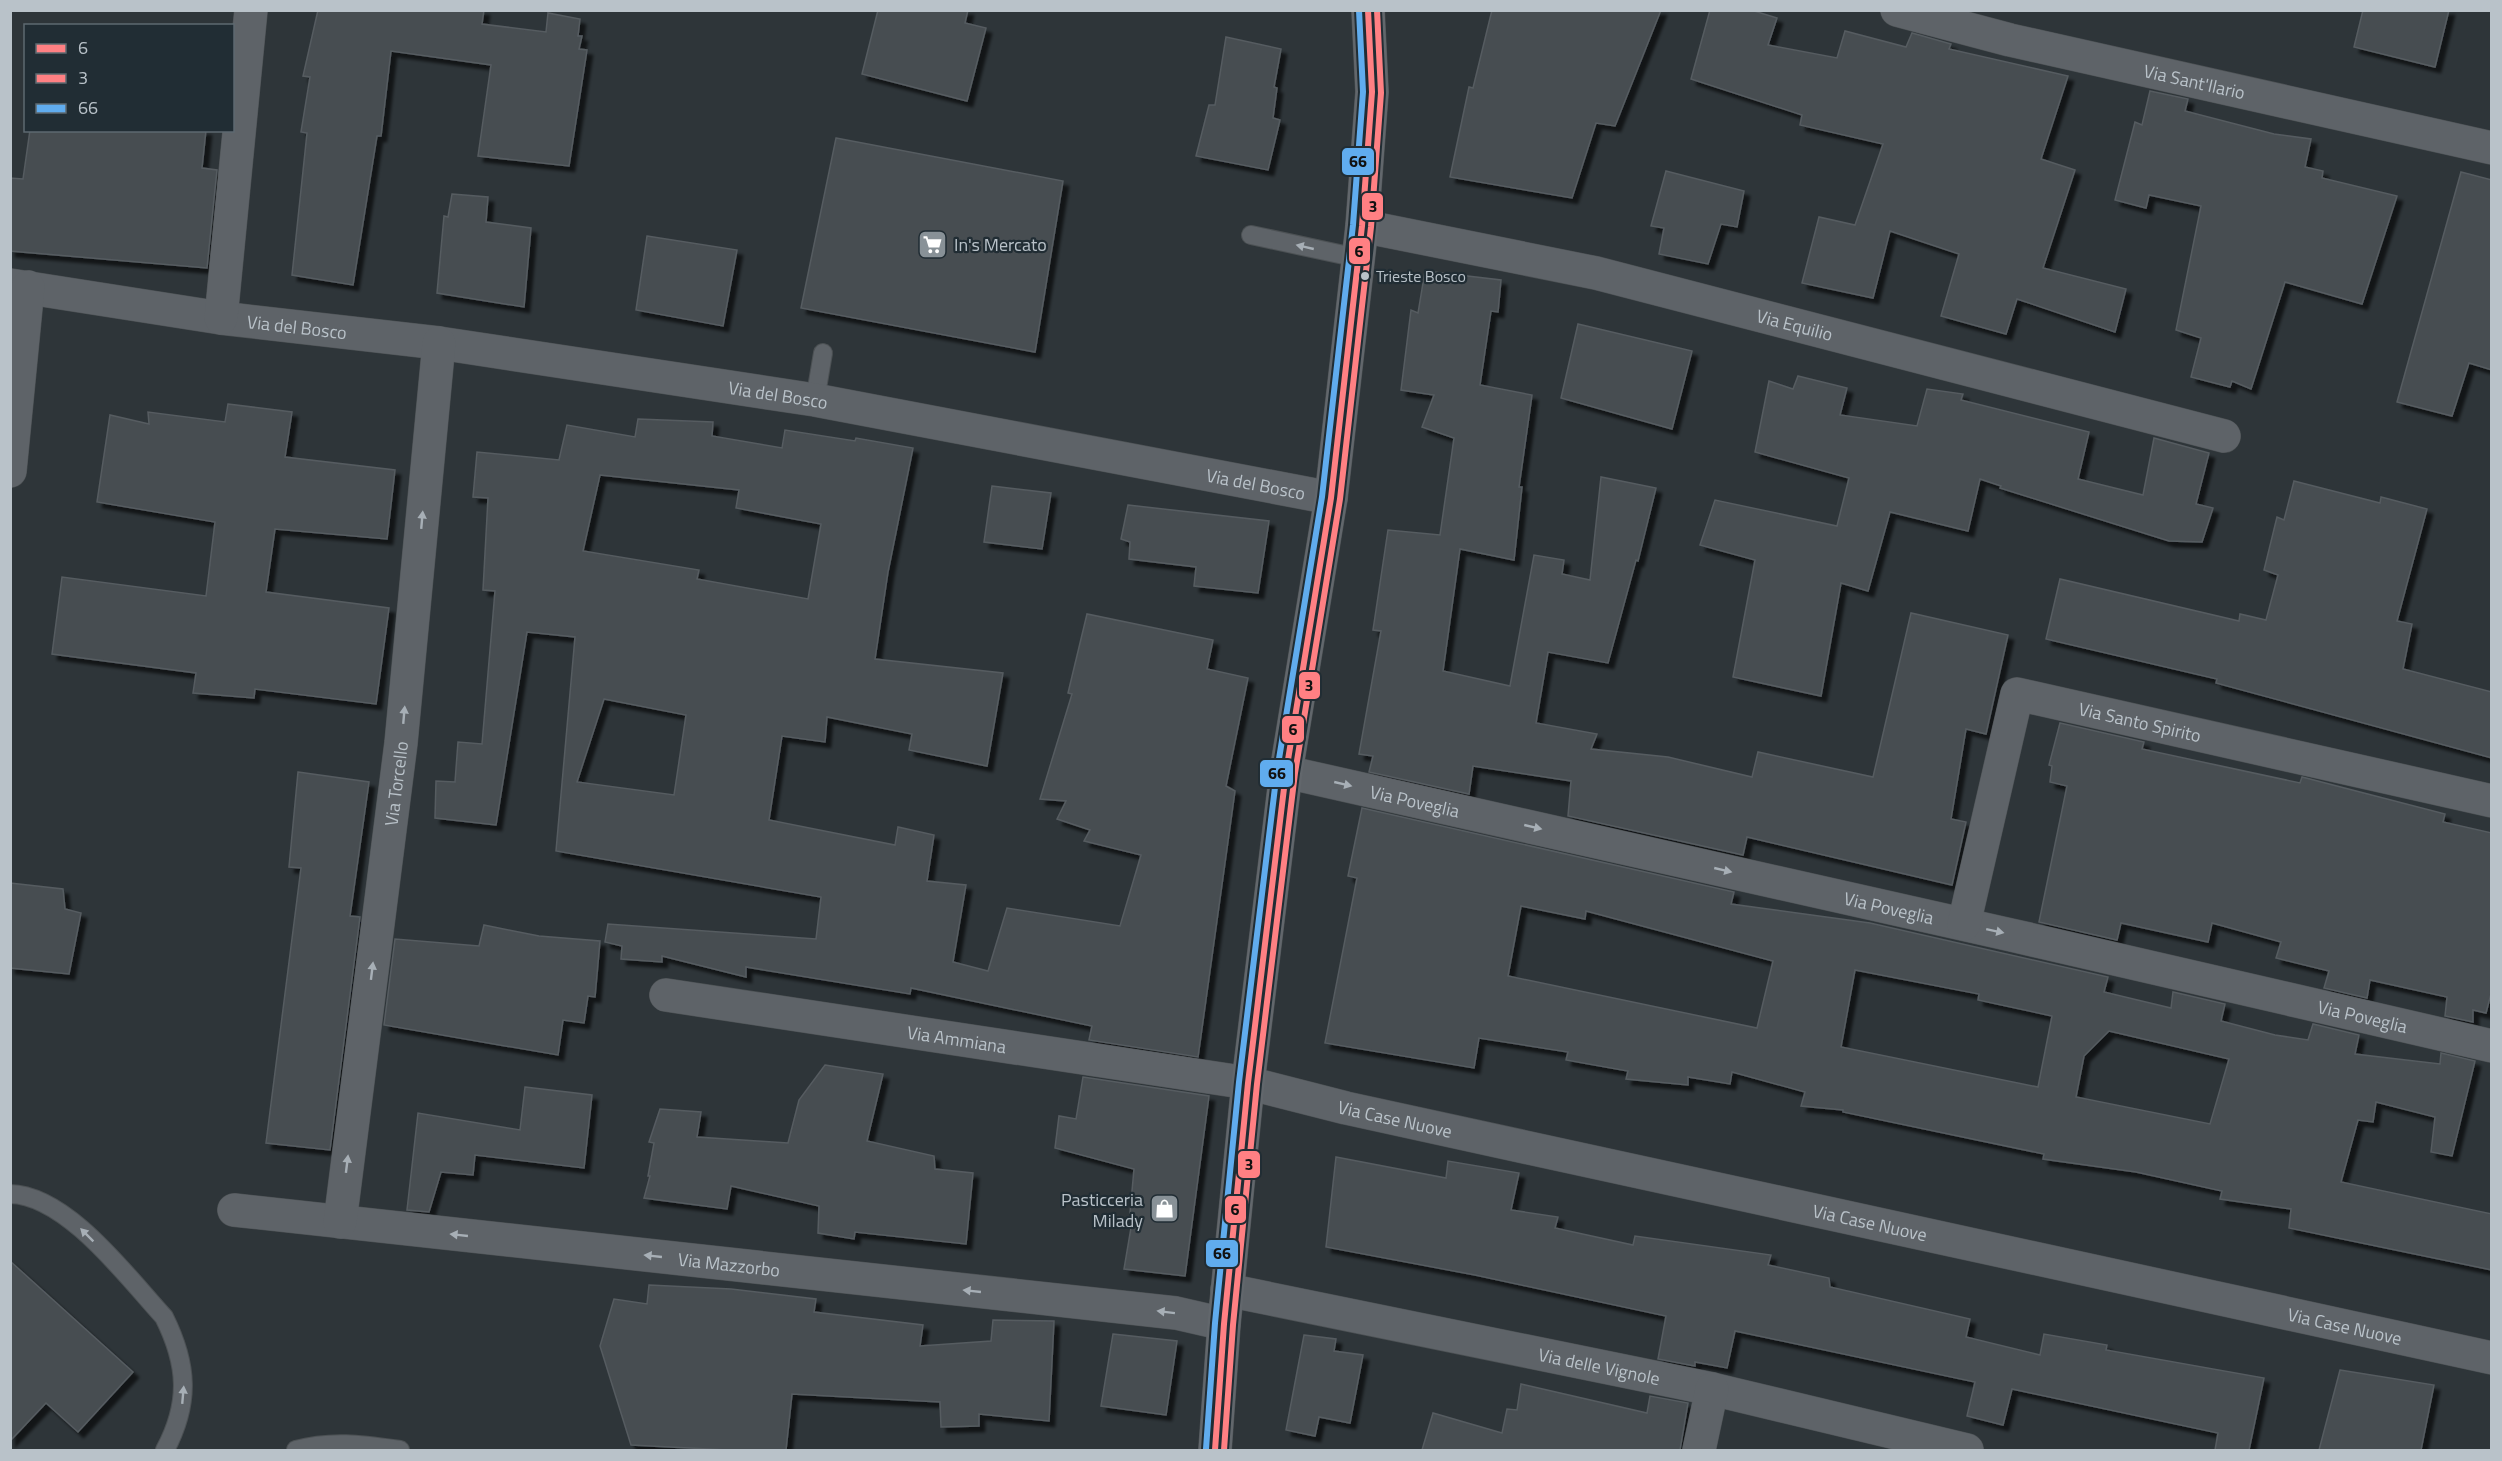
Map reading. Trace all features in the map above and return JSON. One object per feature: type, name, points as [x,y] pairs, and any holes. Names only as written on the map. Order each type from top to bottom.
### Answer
[{"type":"street","name":"Via del Bosco","points":[[221,318],[251,10]]},
{"type":"street","points":[[1215,1450],[1227,1290],[1248,1083],[1286,772],[1331,498],[1362,226],[1372,92],[1368,10]]},
{"type":"street","name":"Via Sant'Ilario","points":[[1897,10],[2021,43],[2492,148]]},
{"type":"street","name":"Via Equilio","points":[[1362,226],[1596,273],[2224,436]]},
{"type":"street","name":"Via del Bosco","points":[[19,286],[221,318],[439,343],[815,400],[1331,498]]},
{"type":"street","points":[[10,471],[19,286]]},
{"type":"street","name":"Via Torcello","points":[[340,1222],[401,743],[439,343]]},
{"type":"street","name":"Via Santo Spirito","points":[[1964,924],[2017,694],[2492,801]]},
{"type":"street","name":"Via Poveglia","points":[[1286,772],[1964,924],[2492,1046]]},
{"type":"street","name":"Via Ammiana","points":[[666,995],[1248,1083]]},
{"type":"street","name":"Via Case Nuove","points":[[1248,1083],[1346,1108],[2492,1358]]},
{"type":"street","name":"Via Mazzorbo","points":[[234,1210],[1164,1312],[1224,1324]]},
{"type":"street","name":"Via delle Vignole","points":[[1227,1290],[1712,1389],[1967,1450]]},
{"type":"street","points":[[1699,1450],[1712,1389]]},
{"type":"lane","points":[[1251,235],[1358,258]]},
{"type":"lane","points":[[815,400],[823,353]]},
{"type":"lane","points":[[10,1194],[26,1194],[40,1199],[71,1219],[164,1317],[174,1337],[184,1379],[180,1416],[165,1450]]},
{"type":"lane","points":[[296,1450],[319,1444],[351,1443],[400,1450]]},
{"type":"building","points":[[318,10],[484,10],[482,24],[546,32],[548,13],[580,19],[578,36],[582,36],[579,49],[587,50],[569,166],[478,156],[491,65],[391,51],[381,136],[377,136],[353,285],[292,275],[307,133],[301,132],[310,77],[303,76]]},
{"type":"building","points":[[878,10],[968,10],[965,23],[986,28],[967,101],[862,74]]},
{"type":"building","points":[[1492,10],[1661,10],[1615,126],[1596,123],[1572,198],[1450,177],[1469,87],[1473,88]]},
{"type":"building","points":[[1710,10],[1751,10],[1777,18],[1768,45],[1837,58],[1845,31],[1906,47],[1912,33],[1951,44],[1949,49],[2068,76],[2041,159],[2075,170],[2043,268],[2126,289],[2115,332],[2017,299],[2006,334],[1941,316],[1959,254],[1890,231],[1873,298],[1802,283],[1819,217],[1855,225],[1883,144],[1800,125],[1802,115],[1691,79]]},
{"type":"building","points":[[2363,10],[2449,10],[2435,67],[2354,47]]},
{"type":"building","points":[[1226,37],[1281,49],[1274,87],[1277,88],[1273,118],[1280,120],[1268,170],[1196,156],[1209,105],[1215,105]]},
{"type":"building","points":[[2150,91],[2188,99],[2185,111],[2274,134],[2311,139],[2305,167],[2323,171],[2322,178],[2397,196],[2362,304],[2285,282],[2251,389],[2232,381],[2230,387],[2191,377],[2201,338],[2176,330],[2201,206],[2149,195],[2146,208],[2115,200],[2135,122],[2142,125]]},
{"type":"building","points":[[30,132],[206,132],[202,168],[217,170],[207,268],[10,251],[10,178],[23,179]]},
{"type":"building","name":"In's Mercato","points":[[836,138],[1063,181],[1035,352],[801,308]]},
{"type":"building","points":[[1666,171],[1744,191],[1737,227],[1721,224],[1708,264],[1659,254],[1664,228],[1651,226]]},
{"type":"building","points":[[2461,172],[2492,180],[2492,370],[2469,363],[2452,416],[2397,402]]},
{"type":"building","points":[[452,194],[488,197],[486,222],[531,228],[524,307],[437,293],[444,216],[448,217]]},
{"type":"building","points":[[647,236],[737,250],[723,326],[636,310]]},
{"type":"building","points":[[1425,271],[1501,280],[1498,312],[1491,311],[1480,385],[1532,395],[1519,487],[1522,487],[1514,560],[1460,549],[1443,671],[1510,686],[1534,555],[1564,560],[1562,574],[1590,580],[1601,477],[1656,488],[1638,561],[1636,560],[1608,663],[1548,652],[1536,723],[1597,734],[1591,749],[1668,757],[1752,777],[1758,752],[1873,777],[1911,613],[2008,635],[1986,734],[1966,729],[1951,819],[1966,822],[1952,885],[1747,837],[1743,855],[1568,816],[1571,781],[1473,766],[1469,794],[1369,772],[1373,756],[1359,754],[1381,631],[1373,630],[1388,530],[1440,535],[1454,438],[1422,427],[1434,395],[1401,390],[1411,310],[1418,313]]},
{"type":"building","points":[[1578,324],[1692,351],[1672,429],[1561,398]]},
{"type":"building","points":[[1798,376],[1847,388],[1840,415],[1917,426],[1927,389],[1963,394],[1961,400],[2089,432],[2078,479],[2143,495],[2154,438],[2209,453],[2196,504],[2213,508],[2202,542],[2169,541],[2000,488],[2001,486],[1980,479],[1968,531],[1890,512],[1868,591],[1841,583],[1821,696],[1733,677],[1755,560],[1700,545],[1715,500],[1837,526],[1849,478],[1755,452],[1769,381],[1793,389]]},
{"type":"building","points":[[228,404],[292,412],[285,457],[395,470],[387,539],[275,529],[266,592],[389,608],[376,704],[255,689],[254,698],[193,693],[196,673],[52,654],[62,577],[206,596],[215,522],[97,502],[110,415],[149,424],[148,412],[225,422]]},
{"type":"building","points":[[638,419],[713,422],[712,436],[782,448],[785,430],[855,441],[856,438],[913,448],[888,572],[875,659],[1003,673],[987,766],[909,750],[912,734],[827,717],[825,742],[782,736],[769,820],[895,845],[898,827],[934,835],[927,881],[966,885],[953,962],[988,971],[1007,908],[1120,926],[1141,855],[1084,841],[1090,830],[1057,819],[1066,801],[1040,799],[1072,694],[1068,693],[1087,614],[1213,640],[1207,669],[1248,678],[1226,786],[1235,791],[1198,1057],[1089,1040],[1092,1026],[911,988],[910,994],[746,967],[746,977],[662,956],[662,962],[621,959],[622,946],[605,942],[608,924],[816,939],[821,897],[556,851],[575,637],[527,632],[496,825],[435,818],[436,781],[455,782],[458,742],[482,744],[495,591],[483,590],[488,498],[473,497],[477,452],[559,460],[567,425],[635,437]],"holes":[[[600,475],[739,490],[736,508],[821,524],[808,599],[697,579],[699,570],[583,551]],[[604,699],[686,715],[674,795],[577,782]]]},
{"type":"building","points":[[2294,481],[2380,503],[2381,497],[2427,509],[2397,621],[2412,624],[2403,669],[2492,692],[2492,758],[2216,683],[2217,679],[2046,639],[2060,579],[2239,621],[2240,614],[2266,620],[2278,575],[2264,570],[2277,517],[2284,520]]},
{"type":"building","points":[[992,486],[1051,493],[1042,549],[984,542]]},
{"type":"building","points":[[1128,505],[1269,521],[1258,593],[1194,586],[1196,567],[1129,559],[1130,542],[1121,539]]},
{"type":"building","points":[[2060,723],[2144,742],[2142,749],[2300,783],[2302,777],[2445,814],[2443,822],[2492,833],[2492,990],[2486,1013],[2473,1010],[2473,1022],[2445,1016],[2447,997],[2370,980],[2367,998],[2324,988],[2329,971],[2276,958],[2281,942],[2212,923],[2208,942],[2121,923],[2117,940],[2039,922],[2067,786],[2050,782],[2052,766],[2049,765]]},
{"type":"building","points":[[298,772],[369,782],[350,916],[360,917],[330,1150],[266,1143],[301,868],[289,867]]},
{"type":"building","points":[[1362,808],[1734,892],[1731,904],[1870,923],[2108,977],[2104,992],[2171,1008],[2173,992],[2225,1004],[2221,1021],[2275,1035],[2308,1040],[2313,1024],[2359,1035],[2355,1054],[2440,1064],[2441,1053],[2475,1061],[2452,1156],[2431,1152],[2435,1117],[2376,1102],[2373,1122],[2358,1120],[2341,1182],[2492,1214],[2492,1270],[2289,1228],[2291,1209],[2220,1199],[2222,1191],[2136,1172],[2043,1159],[2044,1154],[1843,1112],[1843,1110],[1801,1106],[1805,1092],[1732,1072],[1730,1084],[1688,1077],[1688,1085],[1626,1079],[1628,1071],[1566,1060],[1568,1052],[1479,1038],[1474,1068],[1325,1043],[1357,878],[1348,876]],"holes":[[[1521,906],[1585,919],[1586,911],[1773,961],[1757,1028],[1508,976]],[[1855,970],[1979,994],[1978,1000],[2052,1016],[2038,1087],[1841,1047]],[[2109,1031],[2229,1059],[2210,1124],[2076,1097],[2084,1056]]]},
{"type":"building","points":[[10,883],[63,889],[65,909],[81,913],[69,974],[10,968]]},
{"type":"building","points":[[484,925],[539,936],[600,941],[595,997],[588,996],[584,1023],[563,1020],[558,1055],[384,1025],[395,939],[479,946]]},
{"type":"building","points":[[825,1065],[883,1074],[867,1141],[934,1156],[935,1169],[973,1173],[966,1244],[855,1232],[854,1239],[818,1233],[819,1206],[731,1186],[727,1209],[644,1198],[650,1176],[648,1176],[654,1143],[649,1142],[660,1109],[701,1112],[697,1137],[788,1143],[799,1100]]},
{"type":"building","points":[[1083,1077],[1209,1096],[1185,1276],[1124,1269],[1133,1216],[1130,1213],[1134,1169],[1055,1148],[1059,1116],[1076,1119]]},
{"type":"building","points":[[525,1087],[592,1095],[584,1168],[475,1155],[473,1175],[441,1172],[429,1212],[407,1210],[418,1113],[520,1130]]},
{"type":"building","points":[[1336,1157],[1446,1178],[1448,1161],[1519,1173],[1511,1210],[1558,1217],[1555,1228],[1633,1245],[1635,1236],[1771,1255],[1768,1265],[1829,1278],[1830,1287],[1970,1319],[1966,1337],[2040,1355],[2044,1334],[2107,1345],[2106,1350],[2264,1378],[2249,1450],[2215,1450],[2218,1433],[2012,1389],[2003,1425],[1967,1416],[1975,1382],[1735,1331],[1727,1368],[1695,1362],[1695,1366],[1658,1359],[1666,1316],[1475,1275],[1326,1247]]},
{"type":"building","points":[[10,1261],[133,1372],[78,1432],[46,1403],[10,1441]]},
{"type":"building","points":[[649,1285],[731,1289],[816,1299],[814,1312],[923,1325],[920,1346],[991,1341],[993,1320],[1054,1321],[1049,1421],[979,1414],[979,1426],[941,1427],[940,1402],[792,1394],[786,1450],[728,1450],[631,1445],[600,1346],[614,1299],[647,1304]]},
{"type":"building","points":[[1113,1334],[1177,1341],[1166,1415],[1101,1406]]},
{"type":"building","points":[[1304,1335],[1336,1339],[1334,1351],[1363,1355],[1350,1423],[1319,1417],[1315,1436],[1286,1430]]},
{"type":"building","points":[[2340,1370],[2434,1385],[2421,1450],[2319,1450]]},
{"type":"building","points":[[1521,1384],[1647,1413],[1650,1396],[1688,1403],[1680,1450],[1422,1450],[1433,1413],[1502,1433],[1507,1409],[1517,1410]]},
{"type":"transit line","name":"66","points":[[1206,1449],[1215,1323],[1239,1082],[1277,771],[1322,497],[1353,225],[1363,92],[1359,10]]},
{"type":"transit line","name":"6","points":[[1215,1450],[1224,1324],[1248,1083],[1286,772],[1331,498],[1362,226],[1372,92],[1368,10]]},
{"type":"transit line","name":"3","points":[[1224,1450],[1233,1325],[1257,1084],[1295,773],[1340,499],[1371,227],[1381,93],[1377,10]]},
{"type":"place","name":"In's Mercato","points":[[933,244]]},
{"type":"place","name":"Trieste Bosco","points":[[1365,276]]},
{"type":"place","name":"Pasticceria Milady","points":[[1164,1209]]}]
